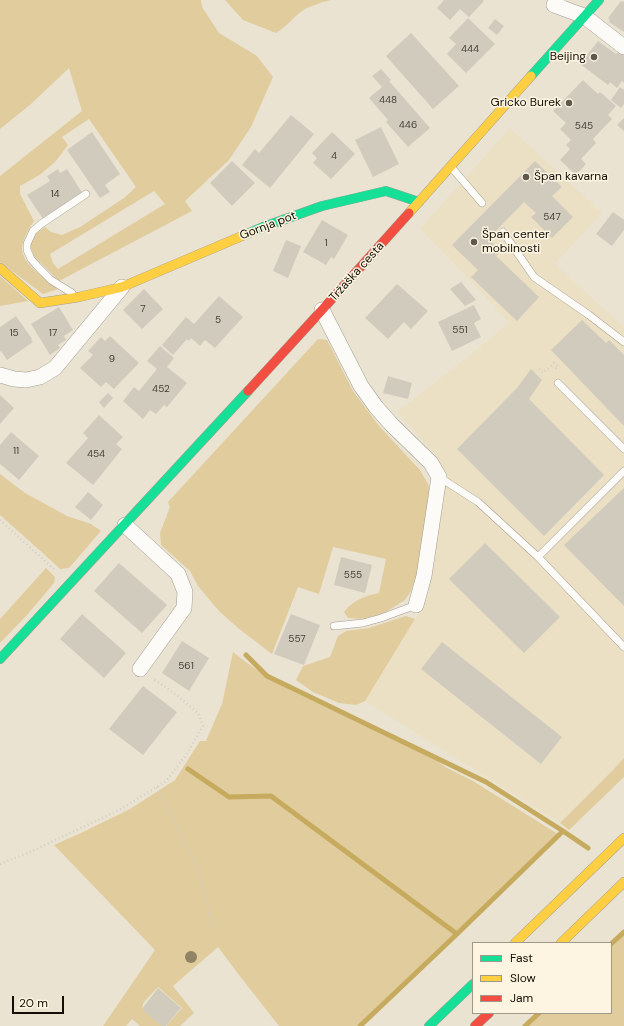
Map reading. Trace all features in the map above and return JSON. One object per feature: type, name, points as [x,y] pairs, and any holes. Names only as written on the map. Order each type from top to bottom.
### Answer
[{"type":"main road","name":"Tržaška cesta","points":[[0,659],[322,310],[599,0]]},
{"type":"main road","name":"Gornja pot","points":[[0,268],[40,303],[79,297],[122,287],[263,227],[322,206],[386,191],[419,202]]},
{"type":"main road","points":[[516,942],[624,838]]},
{"type":"main road","points":[[562,942],[624,882]]},
{"type":"main road","points":[[429,1026],[472,985]]},
{"type":"main road","points":[[475,1026],[488,1014]]},
{"type":"street","points":[[553,2],[584,16],[624,47]]},
{"type":"street","name":"Gornja pot","points":[[0,375],[14,379],[26,380],[40,377],[55,368],[122,287]]},
{"type":"street","points":[[322,310],[360,386],[392,425],[431,463],[439,477],[424,576],[416,604]]},
{"type":"street","points":[[126,524],[178,574],[185,592],[184,608],[140,669]]},
{"type":"lane","points":[[451,167],[482,203]]},
{"type":"lane","points":[[79,297],[51,280],[38,267],[31,259],[27,250],[27,244],[33,231],[41,224],[86,194]]},
{"type":"lane","points":[[503,232],[534,277],[589,315],[624,342]]},
{"type":"lane","points":[[558,383],[624,449]]},
{"type":"lane","points":[[538,557],[624,471]]},
{"type":"lane","points":[[439,477],[478,502],[538,557],[624,647]]},
{"type":"lane","points":[[334,626],[363,623],[382,618],[416,604]]},
{"type":"path","points":[[539,369],[543,373],[554,363],[558,366],[553,372]]},
{"type":"path","points":[[0,520],[70,584]]},
{"type":"path","points":[[0,864],[28,853],[121,808],[157,787],[166,781],[186,755],[203,726],[198,713],[174,693],[140,669]]},
{"type":"path","points":[[157,787],[199,871],[213,928]]},
{"type":"shaded area","points":[[0,0],[201,0],[202,7],[219,33],[257,56],[273,77],[251,127],[229,160],[185,201],[192,211],[59,281],[34,256],[29,243],[34,235],[45,227],[51,232],[62,235],[80,227],[124,198],[136,187],[89,119],[62,137],[68,145],[56,161],[41,174],[20,186],[20,194],[34,221],[26,234],[23,243],[22,251],[24,257],[28,264],[58,289],[43,294],[0,262],[0,176],[82,111],[69,68],[31,104],[0,129]],"holes":[[[154,191],[165,204],[58,269],[53,263],[50,254]]]},
{"type":"shaded area","points":[[225,0],[331,0],[306,9],[276,33],[243,20]]},
{"type":"shaded area","points":[[510,128],[602,213],[555,264],[624,327],[624,758],[560,823],[365,701],[428,598],[444,498],[446,474],[435,454],[397,412],[479,348],[509,322],[420,229]]},
{"type":"shaded area","points":[[0,276],[28,301],[0,306]]},
{"type":"shaded area","points":[[318,339],[327,340],[353,391],[379,426],[420,470],[428,484],[431,495],[417,574],[411,591],[405,600],[384,613],[364,619],[348,618],[344,612],[351,604],[364,597],[379,593],[386,559],[333,547],[319,594],[298,587],[272,654],[238,628],[219,611],[198,586],[190,571],[161,545],[160,533],[170,507],[168,502]]},
{"type":"shaded area","points":[[0,474],[25,493],[67,516],[91,524],[101,531],[69,568],[60,569],[0,515]]},
{"type":"shaded area","points":[[46,568],[55,577],[54,583],[27,615],[0,643],[0,619]]},
{"type":"shaded area","points":[[406,616],[415,619],[365,701],[356,705],[339,703],[313,692],[296,680],[303,666],[330,657],[338,636],[346,631],[369,628]]},
{"type":"shaded area","points":[[233,652],[263,674],[290,690],[401,741],[432,757],[447,768],[473,781],[561,836],[359,1026],[279,1026],[218,947],[173,986],[194,1013],[180,1026],[166,1026],[182,1008],[158,987],[144,1002],[142,1008],[163,1026],[140,1026],[132,1019],[126,1026],[103,1026],[155,950],[54,845],[130,809],[175,780],[200,741],[206,741],[222,704]]},
{"type":"shaded area","points":[[624,758],[624,777],[569,830],[560,823],[614,769]]},
{"type":"shaded area","points":[[624,930],[624,1026],[524,1026],[537,1014],[612,1014],[611,942]]},
{"type":"building","points":[[444,0],[484,1],[469,17],[460,9],[450,20],[437,8]]},
{"type":"building","points":[[621,1],[624,1],[624,32],[609,22],[610,20],[608,18]]},
{"type":"building","points":[[468,18],[495,44],[466,73],[447,54],[456,44],[449,38]]},
{"type":"building","points":[[495,19],[504,26],[497,35],[488,28]]},
{"type":"building","points":[[411,33],[459,86],[433,109],[386,56]]},
{"type":"building","points":[[598,41],[616,54],[619,51],[624,54],[624,83],[622,81],[617,88],[610,82],[608,85],[580,64]]},
{"type":"building","points":[[381,69],[391,80],[389,81],[430,128],[408,147],[386,122],[388,120],[369,98],[382,87],[372,76]]},
{"type":"building","points":[[583,80],[598,94],[600,92],[616,106],[608,115],[612,119],[593,139],[596,143],[581,159],[586,164],[576,175],[560,160],[570,149],[566,145],[571,140],[560,129],[566,123],[553,111]]},
{"type":"building","points":[[620,87],[624,90],[624,104],[621,108],[611,100]]},
{"type":"building","points":[[291,115],[314,134],[270,188],[242,165],[255,149],[259,153]]},
{"type":"building","points":[[624,118],[624,131],[617,125]]},
{"type":"building","points":[[381,127],[399,164],[373,177],[355,140]]},
{"type":"building","points":[[92,132],[120,174],[105,185],[110,192],[100,198],[67,150]]},
{"type":"building","points":[[332,132],[355,154],[331,179],[313,163],[317,158],[312,153]]},
{"type":"building","points":[[232,161],[255,183],[232,206],[210,183]]},
{"type":"building","name":"Špan center mobilnosti","points":[[535,161],[562,187],[552,196],[573,217],[552,238],[531,217],[536,213],[524,202],[488,239],[501,251],[496,256],[539,297],[517,321],[471,277],[478,270],[452,245]]},
{"type":"building","points":[[58,169],[60,173],[67,169],[83,194],[43,219],[27,195],[50,181],[47,176]]},
{"type":"building","points":[[613,212],[624,220],[624,230],[612,246],[596,234]]},
{"type":"building","points":[[322,220],[348,235],[334,259],[331,257],[326,265],[303,252]]},
{"type":"building","points":[[286,240],[301,246],[288,278],[273,271]]},
{"type":"building","points":[[461,282],[476,300],[465,306],[450,289]]},
{"type":"building","points":[[397,284],[428,311],[411,329],[404,322],[388,339],[365,318]]},
{"type":"building","points":[[144,289],[163,309],[142,329],[123,310]]},
{"type":"building","points":[[219,296],[243,317],[215,348],[205,340],[200,346],[191,338],[189,341],[187,339],[173,355],[162,345],[186,317],[194,324]]},
{"type":"building","points":[[474,305],[481,319],[474,323],[481,337],[452,351],[438,322]]},
{"type":"building","points":[[59,307],[73,330],[64,336],[66,340],[58,345],[60,348],[50,355],[31,324]]},
{"type":"building","points":[[16,316],[33,342],[7,360],[1,351],[0,352],[0,327]]},
{"type":"building","points":[[582,320],[606,343],[609,340],[624,355],[624,426],[551,350]]},
{"type":"building","points":[[110,336],[139,363],[114,389],[106,382],[101,387],[80,368],[93,355],[88,351],[101,337],[105,341]]},
{"type":"building","points":[[160,346],[174,358],[167,367],[187,383],[167,407],[164,405],[156,414],[150,410],[143,419],[123,401],[134,387],[139,391],[157,369],[147,361]]},
{"type":"building","points":[[531,369],[542,380],[529,399],[604,475],[544,536],[457,449],[517,388]]},
{"type":"building","points":[[388,376],[412,383],[408,399],[383,393]]},
{"type":"building","points":[[108,393],[113,398],[104,408],[99,402]]},
{"type":"building","points":[[0,395],[14,408],[0,424]]},
{"type":"building","points":[[99,415],[123,437],[116,444],[122,449],[93,485],[66,463],[88,438],[83,433]]},
{"type":"building","points":[[11,432],[39,456],[19,480],[0,464],[0,445]]},
{"type":"building","points":[[624,488],[624,606],[564,545]]},
{"type":"building","points":[[88,492],[103,505],[91,520],[75,507]]},
{"type":"building","points":[[485,543],[560,617],[524,653],[449,579]]},
{"type":"building","points":[[341,557],[372,565],[365,593],[334,585]]},
{"type":"building","points":[[119,563],[167,605],[142,633],[94,591]]},
{"type":"building","points":[[82,614],[126,653],[104,678],[60,639]]},
{"type":"building","points":[[291,614],[320,625],[304,665],[274,654]]},
{"type":"building","points":[[182,641],[209,658],[189,691],[162,673]]},
{"type":"building","points":[[442,642],[562,737],[541,764],[421,669]]},
{"type":"building","points":[[143,686],[177,712],[143,755],[109,729]]},
{"type":"building","points":[[158,988],[181,1008],[166,1026],[162,1026],[142,1009]]},
{"type":"waterway","points":[[246,655],[267,676],[486,782],[563,831]]},
{"type":"waterway","points":[[188,769],[229,797],[271,796],[457,934],[563,831],[588,848]]},
{"type":"waterway","points":[[612,943],[624,932]]},
{"type":"waterway","points":[[360,1026],[457,934]]},
{"type":"waterway","points":[[525,1026],[538,1014]]},
{"type":"traffic: fast","points":[[531,76],[599,0]]},
{"type":"traffic: fast","points":[[249,233],[322,206],[386,191],[419,202]]},
{"type":"traffic: fast","points":[[0,659],[248,391]]},
{"type":"traffic: fast","points":[[429,1026],[472,985]]},
{"type":"traffic: slow","points":[[409,213],[531,76]]},
{"type":"traffic: slow","points":[[0,268],[40,303],[79,297],[122,287],[249,233]]},
{"type":"traffic: slow","points":[[516,942],[624,838]]},
{"type":"traffic: slow","points":[[562,942],[624,882]]},
{"type":"traffic: jam","points":[[248,391],[409,213]]},
{"type":"traffic: jam","points":[[475,1026],[488,1014]]},
{"type":"place","name":"Beijing","points":[[594,57]]},
{"type":"place","name":"Gricko Burek","points":[[569,103]]},
{"type":"place","name":"Špan kavarna","points":[[526,177]]},
{"type":"place","name":"Špan center mobilnosti","points":[[474,242]]}]
